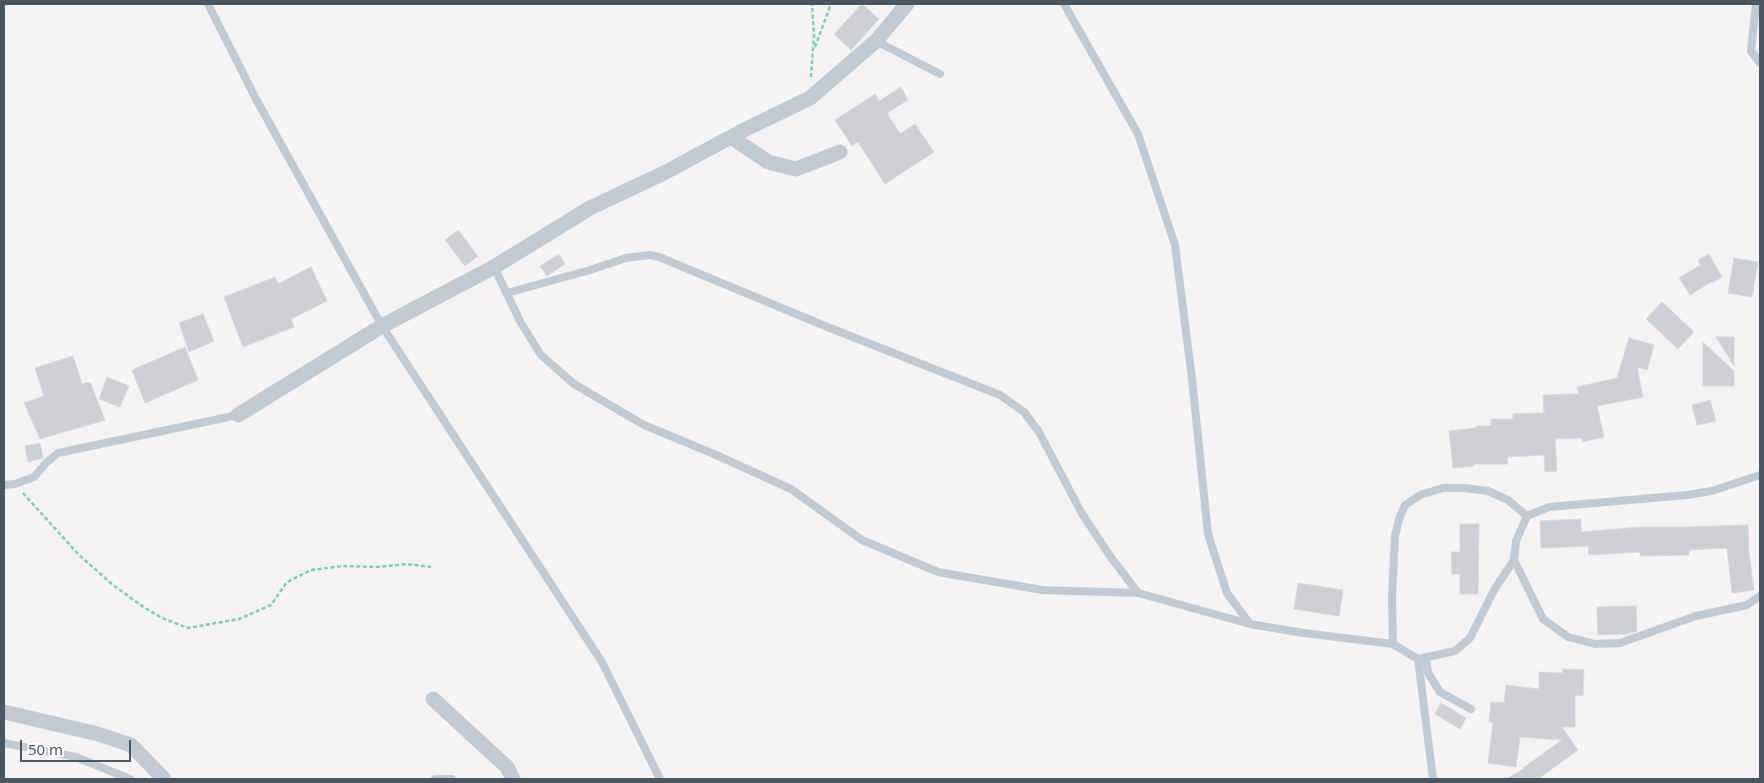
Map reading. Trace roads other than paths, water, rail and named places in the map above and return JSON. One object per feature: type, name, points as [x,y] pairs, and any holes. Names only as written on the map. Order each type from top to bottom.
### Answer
[{"type":"street","points":[[238,415],[382,326],[494,267],[590,208],[664,173],[810,98],[876,41],[907,4]]},
{"type":"street","points":[[731,137],[768,162],[796,168],[840,152]]},
{"type":"street","points":[[434,699],[507,767],[513,779]]},
{"type":"street","points":[[4,712],[98,734],[131,745],[164,779]]},
{"type":"lane","points":[[208,4],[256,99],[382,326],[602,662],[660,779]]},
{"type":"lane","points":[[1064,4],[1138,134],[1175,245],[1192,379],[1208,534],[1227,593],[1250,624]]},
{"type":"lane","points":[[1756,4],[1751,51],[1760,63]]},
{"type":"lane","points":[[876,41],[940,74]]},
{"type":"lane","points":[[507,293],[626,258],[650,255],[1000,395],[1024,412],[1040,432],[1081,512],[1110,556],[1138,593]]},
{"type":"lane","points":[[494,267],[520,323],[541,355],[574,384],[644,425],[714,454],[790,489],[862,540],[938,572],[1042,590],[1138,593],[1250,624],[1393,644],[1418,659],[1455,651],[1470,638],[1494,590],[1514,560],[1516,541],[1526,516],[1549,507],[1687,495],[1712,491],[1760,475]]},
{"type":"lane","points":[[4,485],[15,484],[34,477],[58,453],[238,415]]},
{"type":"lane","points":[[1393,644],[1392,598],[1395,536],[1399,518],[1405,505],[1420,495],[1443,488],[1465,488],[1488,491],[1508,500],[1526,516]]},
{"type":"lane","points":[[1514,560],[1544,619],[1568,637],[1596,644],[1620,643],[1696,616],[1747,605],[1760,596]]},
{"type":"lane","points":[[1426,657],[1428,673],[1440,692],[1471,709]]},
{"type":"lane","points":[[1418,659],[1433,779]]},
{"type":"lane","points":[[4,743],[76,758],[130,779]]},
{"type":"lane","points":[[435,779],[452,779]]}]
